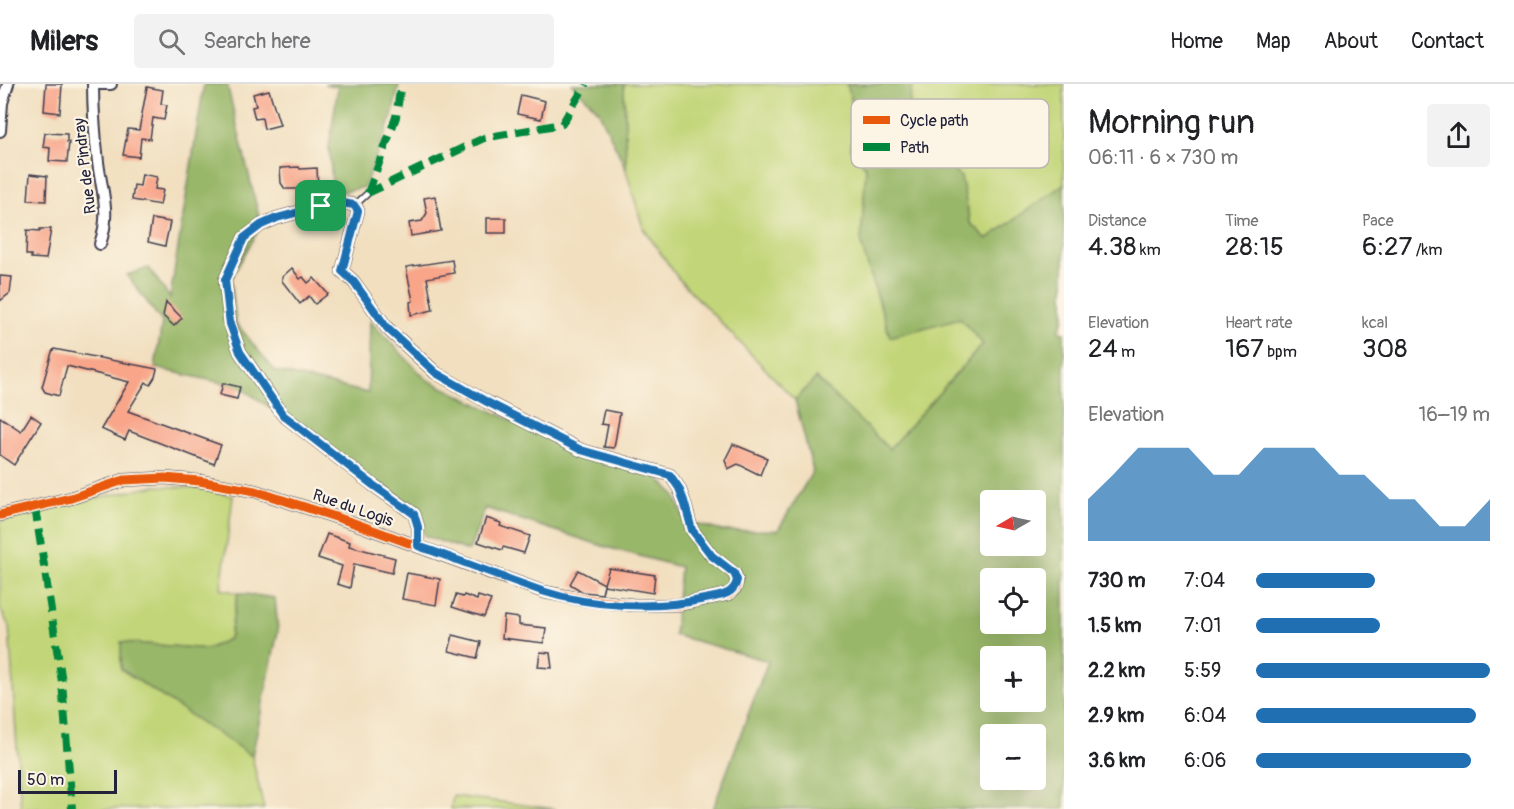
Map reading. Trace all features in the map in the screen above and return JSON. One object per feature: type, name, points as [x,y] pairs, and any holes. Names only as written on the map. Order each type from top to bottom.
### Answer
[{"type":"street","points":[[0,131],[2,103],[8,84]]},
{"type":"street","name":"Rue de Pindray","points":[[93,84],[95,131],[106,214],[100,244]]},
{"type":"street","points":[[99,84],[111,84]]},
{"type":"street","points":[[354,205],[342,203],[321,206],[277,218],[261,225],[244,238],[225,280],[230,324],[240,352],[283,415],[414,514],[418,527],[418,546]]},
{"type":"street","name":"Rue du Logis","points":[[0,515],[71,498],[124,480],[165,478],[199,481],[255,491],[418,546],[544,592],[581,599],[662,606],[729,594],[736,587],[737,580],[734,573],[712,556],[692,530],[679,488],[670,475],[581,450],[487,402],[436,373],[387,328],[354,282],[342,271],[358,211],[354,205]]},
{"type":"lane","points":[[354,205],[368,193]]},
{"type":"green space","points":[[204,84],[227,84],[261,225],[231,279],[236,323],[275,371],[368,393],[370,321],[426,379],[582,455],[657,477],[674,494],[685,521],[722,531],[778,530],[813,471],[795,400],[816,378],[889,449],[983,344],[960,318],[890,337],[861,244],[866,168],[949,168],[961,177],[970,223],[987,239],[1064,184],[1064,318],[1059,331],[1064,332],[1064,809],[713,809],[768,661],[674,635],[680,567],[606,547],[485,508],[469,551],[425,536],[418,511],[240,387],[155,368],[162,322],[127,275],[149,268],[170,298]]},
{"type":"green space","points":[[324,84],[399,84],[392,116],[364,187],[333,194],[329,147],[338,87]]},
{"type":"green space","points":[[572,84],[624,84],[626,169],[598,110]]},
{"type":"green space","points":[[624,84],[847,84],[851,99],[851,168],[866,168],[861,244],[890,336],[960,318],[983,344],[889,449],[816,379],[795,400],[678,278],[643,228],[626,170]]},
{"type":"green space","points":[[847,84],[912,84],[910,99],[851,99]]},
{"type":"green space","points":[[912,84],[1064,84],[1064,184],[987,239],[970,223],[961,177],[949,168],[1049,168],[1049,99],[910,99]]},
{"type":"green space","points":[[156,486],[199,488],[233,496],[221,589],[238,593],[229,639],[207,649],[122,642],[121,669],[252,756],[264,809],[21,809],[9,626],[0,609],[0,521],[36,514],[60,505]]},
{"type":"green space","points":[[238,593],[275,598],[278,631],[252,756],[121,669],[121,642],[207,649],[229,639]]},
{"type":"green space","points":[[453,796],[556,809],[451,809]]},
{"type":"building","points":[[46,84],[62,84],[60,113],[44,111]]},
{"type":"building","points":[[147,87],[163,90],[161,104],[167,105],[164,120],[153,118],[150,139],[141,138],[139,157],[123,155],[128,129],[139,130]]},
{"type":"building","points":[[269,90],[280,125],[264,129],[262,118],[255,119],[252,107],[256,106],[253,94]]},
{"type":"building","points":[[521,95],[545,101],[541,119],[517,114]]},
{"type":"building","points":[[45,133],[67,134],[67,142],[69,142],[67,162],[49,161],[50,148],[43,147]]},
{"type":"building","points":[[299,167],[300,169],[317,168],[318,189],[285,189],[281,183],[280,168]]},
{"type":"building","points":[[30,174],[47,176],[46,201],[28,200]]},
{"type":"building","points":[[142,174],[157,177],[155,189],[163,190],[160,205],[132,200],[134,185],[140,186]]},
{"type":"building","points":[[435,196],[441,231],[411,236],[409,223],[422,221],[427,213],[424,198]]},
{"type":"building","points":[[487,218],[506,218],[506,233],[487,233]]},
{"type":"building","points":[[152,219],[170,222],[165,246],[148,242]]},
{"type":"building","points":[[40,229],[51,229],[46,259],[31,258],[31,255],[26,255],[27,230],[40,231]]},
{"type":"building","points":[[452,260],[454,273],[427,278],[433,310],[411,315],[410,302],[413,301],[406,267]]},
{"type":"building","points":[[292,268],[300,279],[303,277],[308,283],[314,278],[328,294],[315,304],[309,296],[300,304],[282,281],[282,277]]},
{"type":"building","points":[[0,276],[12,277],[10,293],[0,301]]},
{"type":"building","points":[[166,302],[182,318],[174,326],[163,316]]},
{"type":"building","points":[[54,349],[157,369],[150,385],[146,382],[128,411],[221,445],[214,464],[129,431],[125,440],[101,429],[129,382],[67,366],[59,396],[45,392],[42,387]]},
{"type":"building","points":[[223,383],[240,387],[237,399],[220,395]]},
{"type":"building","points":[[604,410],[620,413],[614,448],[604,447],[608,425],[601,424]]},
{"type":"building","points":[[31,415],[41,422],[14,465],[0,455],[0,417],[21,431]]},
{"type":"building","points":[[733,444],[767,458],[760,475],[738,464],[728,469],[725,460]]},
{"type":"building","points":[[486,518],[501,523],[500,526],[530,536],[524,553],[503,547],[502,550],[478,542]]},
{"type":"building","points":[[327,534],[350,542],[349,546],[395,558],[392,573],[354,564],[350,588],[337,584],[342,566],[318,558]]},
{"type":"building","points":[[609,568],[655,575],[653,593],[604,585],[602,594],[583,592],[570,584],[578,570],[604,584]]},
{"type":"building","points":[[407,573],[440,579],[436,605],[402,599]]},
{"type":"building","points":[[456,595],[463,597],[464,595],[477,600],[478,596],[491,600],[484,617],[452,607]]},
{"type":"building","points":[[504,616],[519,618],[519,625],[546,628],[544,643],[502,638]]},
{"type":"building","points":[[453,635],[481,642],[477,658],[449,651]]},
{"type":"building","points":[[540,652],[550,653],[552,668],[538,667]]},
{"type":"marked path","points":[[368,193],[396,117],[401,84]]},
{"type":"marked path","points":[[368,193],[484,138],[562,124],[586,84]]},
{"type":"marked path","points":[[35,507],[62,682],[72,809]]},
{"type":"cycle path","points":[[0,515],[71,498],[124,480],[165,478],[199,481],[255,491],[351,522],[544,592],[634,605],[677,605],[729,594],[736,587],[737,580],[734,573],[712,556],[692,530],[679,488],[670,475],[581,450],[487,402],[436,373],[387,328],[354,282],[342,271],[358,211],[355,205],[342,203],[320,206],[277,218],[261,225],[244,238],[225,280],[230,324],[240,352],[283,415],[414,514],[418,527],[418,546]]},
{"type":"route","points":[[342,203],[354,205],[358,211],[342,271],[354,282],[387,328],[436,373],[581,450],[670,475],[679,488],[692,530],[712,556],[734,573],[737,580],[736,587],[729,594],[677,605],[603,602],[544,592],[418,546],[418,527],[414,514],[283,415],[240,352],[230,324],[225,280],[244,238],[261,225],[277,218],[321,206],[342,203]]}]
